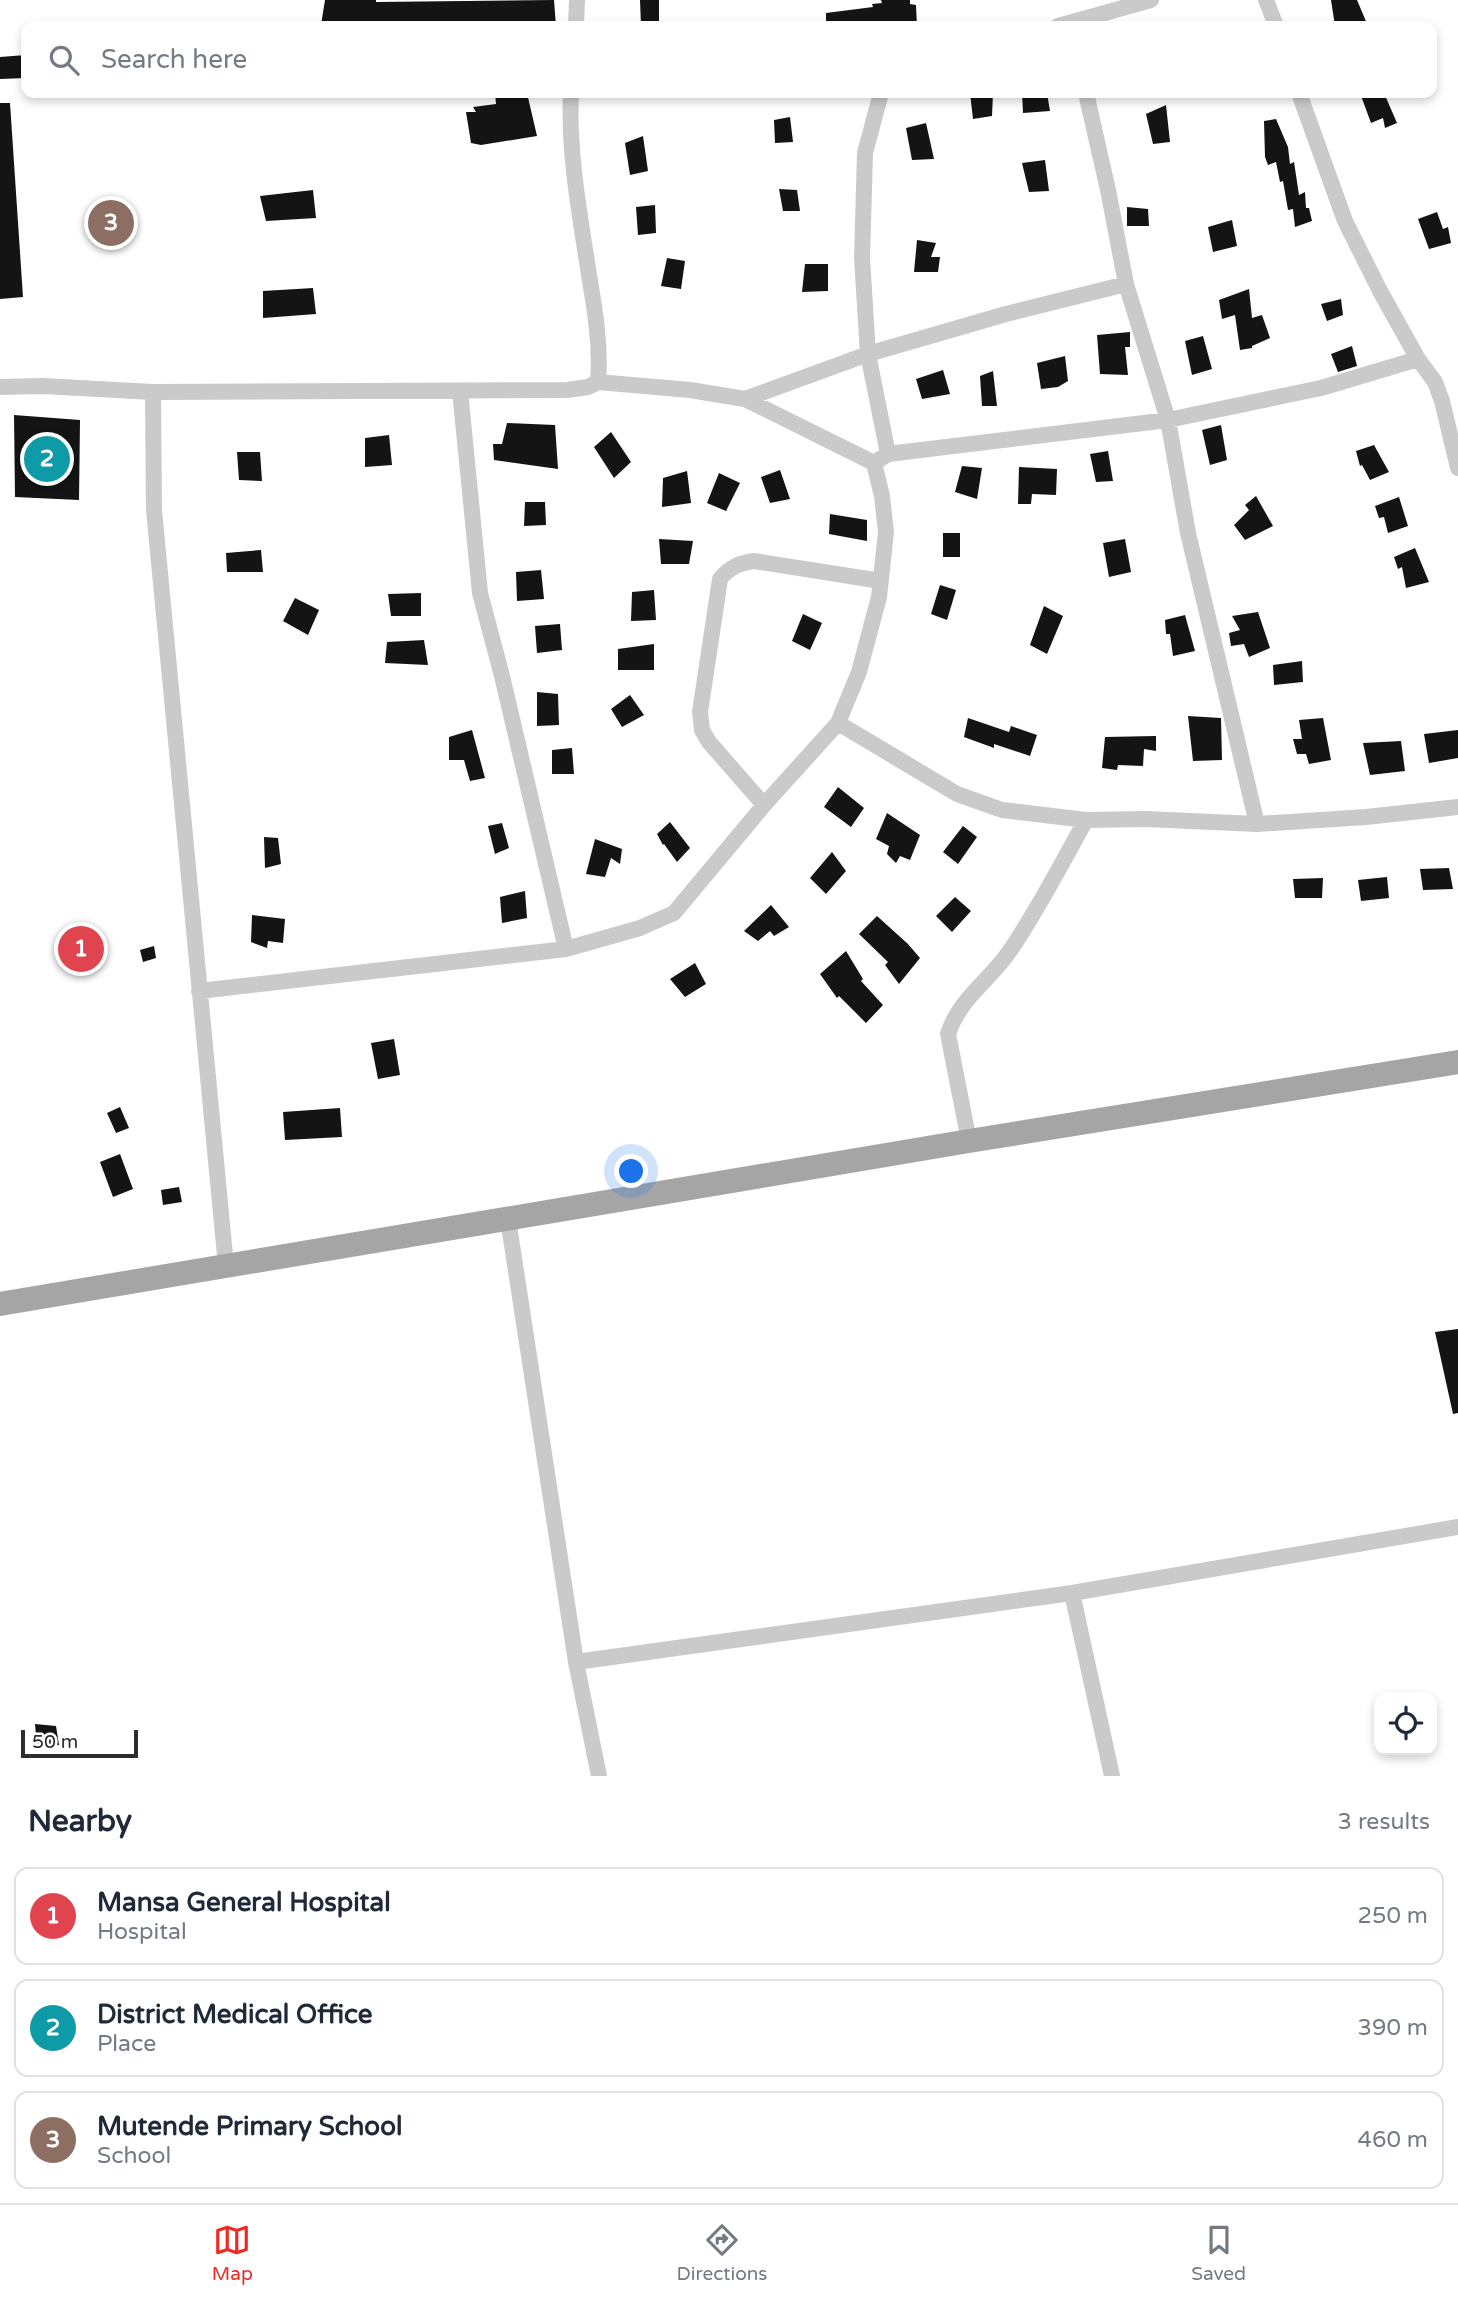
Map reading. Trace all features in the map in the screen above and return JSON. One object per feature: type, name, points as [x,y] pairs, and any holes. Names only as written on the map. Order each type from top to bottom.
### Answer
[{"type":"main road","points":[[0,1304],[969,1141],[1458,1062]]},
{"type":"street","points":[[576,21],[577,0]]},
{"type":"street","points":[[1081,21],[1152,0]]},
{"type":"street","points":[[1266,0],[1274,21]]},
{"type":"street","points":[[571,98],[569,119],[574,178],[597,327],[600,359],[598,382]]},
{"type":"street","points":[[199,991],[566,949],[640,928],[674,913],[764,805],[838,723],[859,672],[879,597],[886,532],[881,458],[868,354],[862,258],[865,153],[880,98]]},
{"type":"street","points":[[1087,98],[1126,284],[1168,420],[1188,533],[1257,824]]},
{"type":"street","points":[[1301,98],[1345,221],[1418,359],[1450,399],[1458,468]]},
{"type":"street","points":[[745,399],[868,354],[1006,314],[1126,284]]},
{"type":"street","points":[[0,387],[43,386],[153,392],[460,391],[567,390],[588,387],[598,382],[690,390],[745,399],[881,458],[1168,420],[1321,388],[1418,359]]},
{"type":"street","points":[[460,391],[480,593],[566,949]]},
{"type":"street","points":[[153,392],[154,510],[226,1266]]},
{"type":"street","points":[[764,805],[709,742],[702,730],[700,712],[720,579],[728,569],[754,561],[881,581]]},
{"type":"street","points":[[838,723],[957,794],[1002,810],[1086,820],[1146,819],[1257,824],[1366,817],[1458,807]]},
{"type":"street","points":[[969,1141],[948,1034],[952,1021],[963,1003],[1007,955],[1031,919],[1086,820]]},
{"type":"street","points":[[508,1219],[576,1662],[599,1776]]},
{"type":"street","points":[[576,1662],[1072,1593],[1458,1527]]},
{"type":"street","points":[[1072,1593],[1112,1776]]},
{"type":"building","points":[[325,0],[554,0],[556,21],[438,21],[322,21]]},
{"type":"building","points":[[640,0],[659,0],[659,21],[641,21]]},
{"type":"building","points":[[881,0],[910,0],[910,4],[916,5],[917,21],[826,21],[826,13],[873,7],[872,4],[882,3]]},
{"type":"building","points":[[1331,0],[1357,0],[1366,21],[1334,21]]},
{"type":"building","points":[[21,55],[21,78],[0,79],[0,57]]},
{"type":"building","points":[[495,98],[528,98],[537,136],[481,145],[471,143],[466,112],[476,112],[473,107],[496,104]]},
{"type":"building","points":[[971,98],[993,98],[992,116],[973,119]]},
{"type":"building","points":[[1022,98],[1048,98],[1050,111],[1023,113]]},
{"type":"building","points":[[1362,98],[1386,98],[1397,123],[1385,128],[1383,118],[1371,123]]},
{"type":"building","points":[[0,103],[10,103],[23,297],[0,299]]},
{"type":"building","points":[[1166,105],[1170,142],[1153,144],[1146,114]]},
{"type":"building","points":[[790,117],[793,142],[775,143],[774,120]]},
{"type":"building","points":[[1276,119],[1288,147],[1290,164],[1294,162],[1299,195],[1305,192],[1306,208],[1309,208],[1312,221],[1295,227],[1293,209],[1288,210],[1283,181],[1280,182],[1276,162],[1268,165],[1265,157],[1264,121]]},
{"type":"building","points":[[926,123],[934,159],[912,160],[906,128]]},
{"type":"building","points":[[643,136],[648,171],[630,175],[625,143]]},
{"type":"building","points":[[1045,160],[1049,191],[1029,192],[1022,163]]},
{"type":"building","points":[[779,189],[797,190],[800,211],[783,211]]},
{"type":"building","points":[[313,190],[316,218],[266,221],[260,196]]},
{"type":"building","points":[[655,205],[656,233],[638,235],[636,207]]},
{"type":"building","points":[[1127,207],[1148,209],[1149,226],[1127,226]]},
{"type":"building","points":[[1437,212],[1443,229],[1448,227],[1451,243],[1429,249],[1418,219]]},
{"type":"building","points":[[1232,220],[1237,246],[1213,252],[1208,227]]},
{"type":"building","points":[[917,240],[936,243],[931,257],[940,257],[938,272],[914,272]]},
{"type":"building","points":[[667,258],[685,261],[681,289],[661,286]]},
{"type":"building","points":[[805,264],[828,264],[828,291],[802,292]]},
{"type":"building","points":[[313,288],[316,314],[263,318],[263,291]]},
{"type":"building","points":[[1249,289],[1252,318],[1262,315],[1270,338],[1252,348],[1240,350],[1235,315],[1222,319],[1219,300]]},
{"type":"building","points":[[1341,299],[1343,315],[1327,321],[1321,304]]},
{"type":"building","points":[[1130,332],[1130,347],[1125,347],[1128,375],[1100,374],[1097,335]]},
{"type":"building","points":[[1203,336],[1212,369],[1192,375],[1185,341]]},
{"type":"building","points":[[1352,346],[1357,366],[1338,372],[1331,354]]},
{"type":"building","points":[[1065,356],[1068,381],[1058,387],[1041,389],[1037,363]]},
{"type":"building","points":[[943,370],[950,394],[922,399],[916,379]]},
{"type":"building","points":[[993,371],[997,406],[982,406],[980,376]]},
{"type":"building","points":[[14,415],[80,420],[79,500],[15,497]]},
{"type":"building","points":[[507,423],[555,425],[558,469],[494,460],[493,444],[502,444]]},
{"type":"building","points":[[1221,425],[1227,460],[1210,465],[1202,430]]},
{"type":"building","points":[[611,432],[631,462],[614,478],[594,447]]},
{"type":"building","points":[[389,435],[392,465],[365,467],[365,438]]},
{"type":"building","points":[[1374,445],[1389,472],[1370,480],[1362,465],[1360,466],[1356,451]]},
{"type":"building","points":[[1108,451],[1113,481],[1096,482],[1090,454]]},
{"type":"building","points":[[237,452],[260,452],[262,481],[239,480]]},
{"type":"building","points":[[962,466],[982,468],[977,499],[955,492]]},
{"type":"building","points":[[1019,467],[1057,469],[1056,495],[1032,494],[1031,504],[1018,504]]},
{"type":"building","points":[[780,470],[790,499],[770,503],[761,477]]},
{"type":"building","points":[[687,471],[691,503],[662,507],[663,478]]},
{"type":"building","points":[[719,473],[740,483],[726,511],[707,503]]},
{"type":"building","points":[[1256,496],[1273,526],[1245,540],[1234,525],[1249,510],[1245,505]]},
{"type":"building","points":[[1399,497],[1408,526],[1388,533],[1384,517],[1379,518],[1375,506]]},
{"type":"building","points":[[525,502],[545,502],[546,525],[524,526]]},
{"type":"building","points":[[830,514],[867,520],[867,541],[829,534]]},
{"type":"building","points":[[943,533],[960,533],[960,557],[943,557]]},
{"type":"building","points":[[659,539],[693,541],[689,564],[661,564]]},
{"type":"building","points":[[1125,539],[1131,572],[1109,577],[1103,543]]},
{"type":"building","points":[[1415,548],[1429,582],[1406,588],[1402,567],[1398,569],[1394,557]]},
{"type":"building","points":[[261,550],[263,572],[227,572],[226,553]]},
{"type":"building","points":[[541,570],[544,599],[517,601],[516,572]]},
{"type":"building","points":[[940,585],[956,590],[947,620],[931,614]]},
{"type":"building","points":[[654,590],[656,620],[631,621],[632,592]]},
{"type":"building","points":[[421,593],[421,616],[391,616],[388,594]]},
{"type":"building","points":[[295,598],[319,610],[308,635],[283,621]]},
{"type":"building","points":[[1044,606],[1063,616],[1047,654],[1030,645]]},
{"type":"building","points":[[1258,612],[1270,648],[1249,657],[1244,644],[1231,646],[1229,633],[1240,630],[1232,616]]},
{"type":"building","points":[[803,614],[822,623],[810,650],[792,641]]},
{"type":"building","points":[[1185,615],[1195,651],[1173,656],[1165,620]]},
{"type":"building","points":[[560,624],[562,650],[537,653],[535,626]]},
{"type":"building","points":[[424,640],[428,665],[385,663],[387,642]]},
{"type":"building","points":[[654,644],[654,670],[618,670],[618,649]]},
{"type":"building","points":[[1302,661],[1303,682],[1274,685],[1273,665]]},
{"type":"building","points":[[537,692],[558,694],[559,725],[537,726]]},
{"type":"building","points":[[630,695],[644,715],[622,727],[611,709]]},
{"type":"building","points":[[1188,716],[1221,718],[1222,760],[1193,761]]},
{"type":"building","points":[[968,718],[1009,732],[1011,726],[1037,735],[1030,756],[994,744],[994,748],[964,737]]},
{"type":"building","points":[[1323,718],[1331,760],[1309,764],[1306,754],[1297,754],[1293,739],[1302,739],[1299,720]]},
{"type":"building","points":[[472,730],[485,778],[470,781],[464,760],[449,760],[449,737]]},
{"type":"building","points":[[1458,730],[1458,758],[1429,763],[1424,734]]},
{"type":"building","points":[[1156,736],[1156,751],[1144,749],[1143,766],[1118,765],[1117,770],[1102,768],[1105,737]]},
{"type":"building","points":[[1401,741],[1405,771],[1370,775],[1363,743]]},
{"type":"building","points":[[572,748],[574,774],[552,774],[552,750]]},
{"type":"building","points":[[838,787],[864,808],[851,827],[824,807]]},
{"type":"building","points":[[887,813],[920,835],[910,860],[900,856],[896,863],[887,854],[889,846],[876,839]]},
{"type":"building","points":[[670,822],[690,848],[677,862],[657,834]]},
{"type":"building","points":[[502,823],[509,848],[495,854],[488,826]]},
{"type":"building","points":[[963,826],[977,837],[958,864],[943,852]]},
{"type":"building","points":[[264,837],[278,838],[281,864],[265,868]]},
{"type":"building","points":[[595,839],[622,849],[620,864],[611,858],[605,877],[586,874]]},
{"type":"building","points":[[832,852],[846,871],[826,894],[810,878]]},
{"type":"building","points":[[1449,868],[1453,889],[1423,890],[1420,869]]},
{"type":"building","points":[[1387,877],[1389,898],[1361,901],[1358,880]]},
{"type":"building","points":[[1323,878],[1322,898],[1295,898],[1293,879]]},
{"type":"building","points":[[525,891],[527,918],[502,923],[500,897]]},
{"type":"building","points":[[955,897],[971,911],[952,932],[936,916]]},
{"type":"building","points":[[771,905],[789,927],[774,936],[770,931],[758,941],[744,931]]},
{"type":"building","points":[[252,915],[285,919],[283,943],[268,941],[267,948],[251,942]]},
{"type":"building","points":[[877,916],[920,958],[899,984],[885,965],[888,962],[859,934]]},
{"type":"building","points":[[154,946],[156,958],[143,962],[140,950]]},
{"type":"building","points":[[846,951],[863,979],[861,981],[883,1005],[866,1023],[839,996],[837,998],[820,974]]},
{"type":"building","points":[[695,963],[706,984],[685,997],[670,979]]},
{"type":"building","points":[[394,1039],[400,1075],[378,1079],[371,1043]]},
{"type":"building","points":[[120,1107],[129,1128],[116,1133],[107,1113]]},
{"type":"building","points":[[340,1108],[342,1137],[285,1140],[283,1112]]},
{"type":"building","points":[[120,1154],[133,1189],[113,1197],[100,1162]]},
{"type":"building","points":[[179,1187],[182,1202],[163,1205],[161,1190]]},
{"type":"building","points":[[1458,1329],[1458,1413],[1453,1414],[1435,1332]]},
{"type":"building","points":[[35,1724],[56,1726],[59,1745],[37,1748]]},
{"type":"place","name":"Mutende Primary School","points":[[111,223]]},
{"type":"place","name":"District Medical Office","points":[[47,459]]},
{"type":"place","name":"Mansa General Hospital","points":[[81,949]]}]
